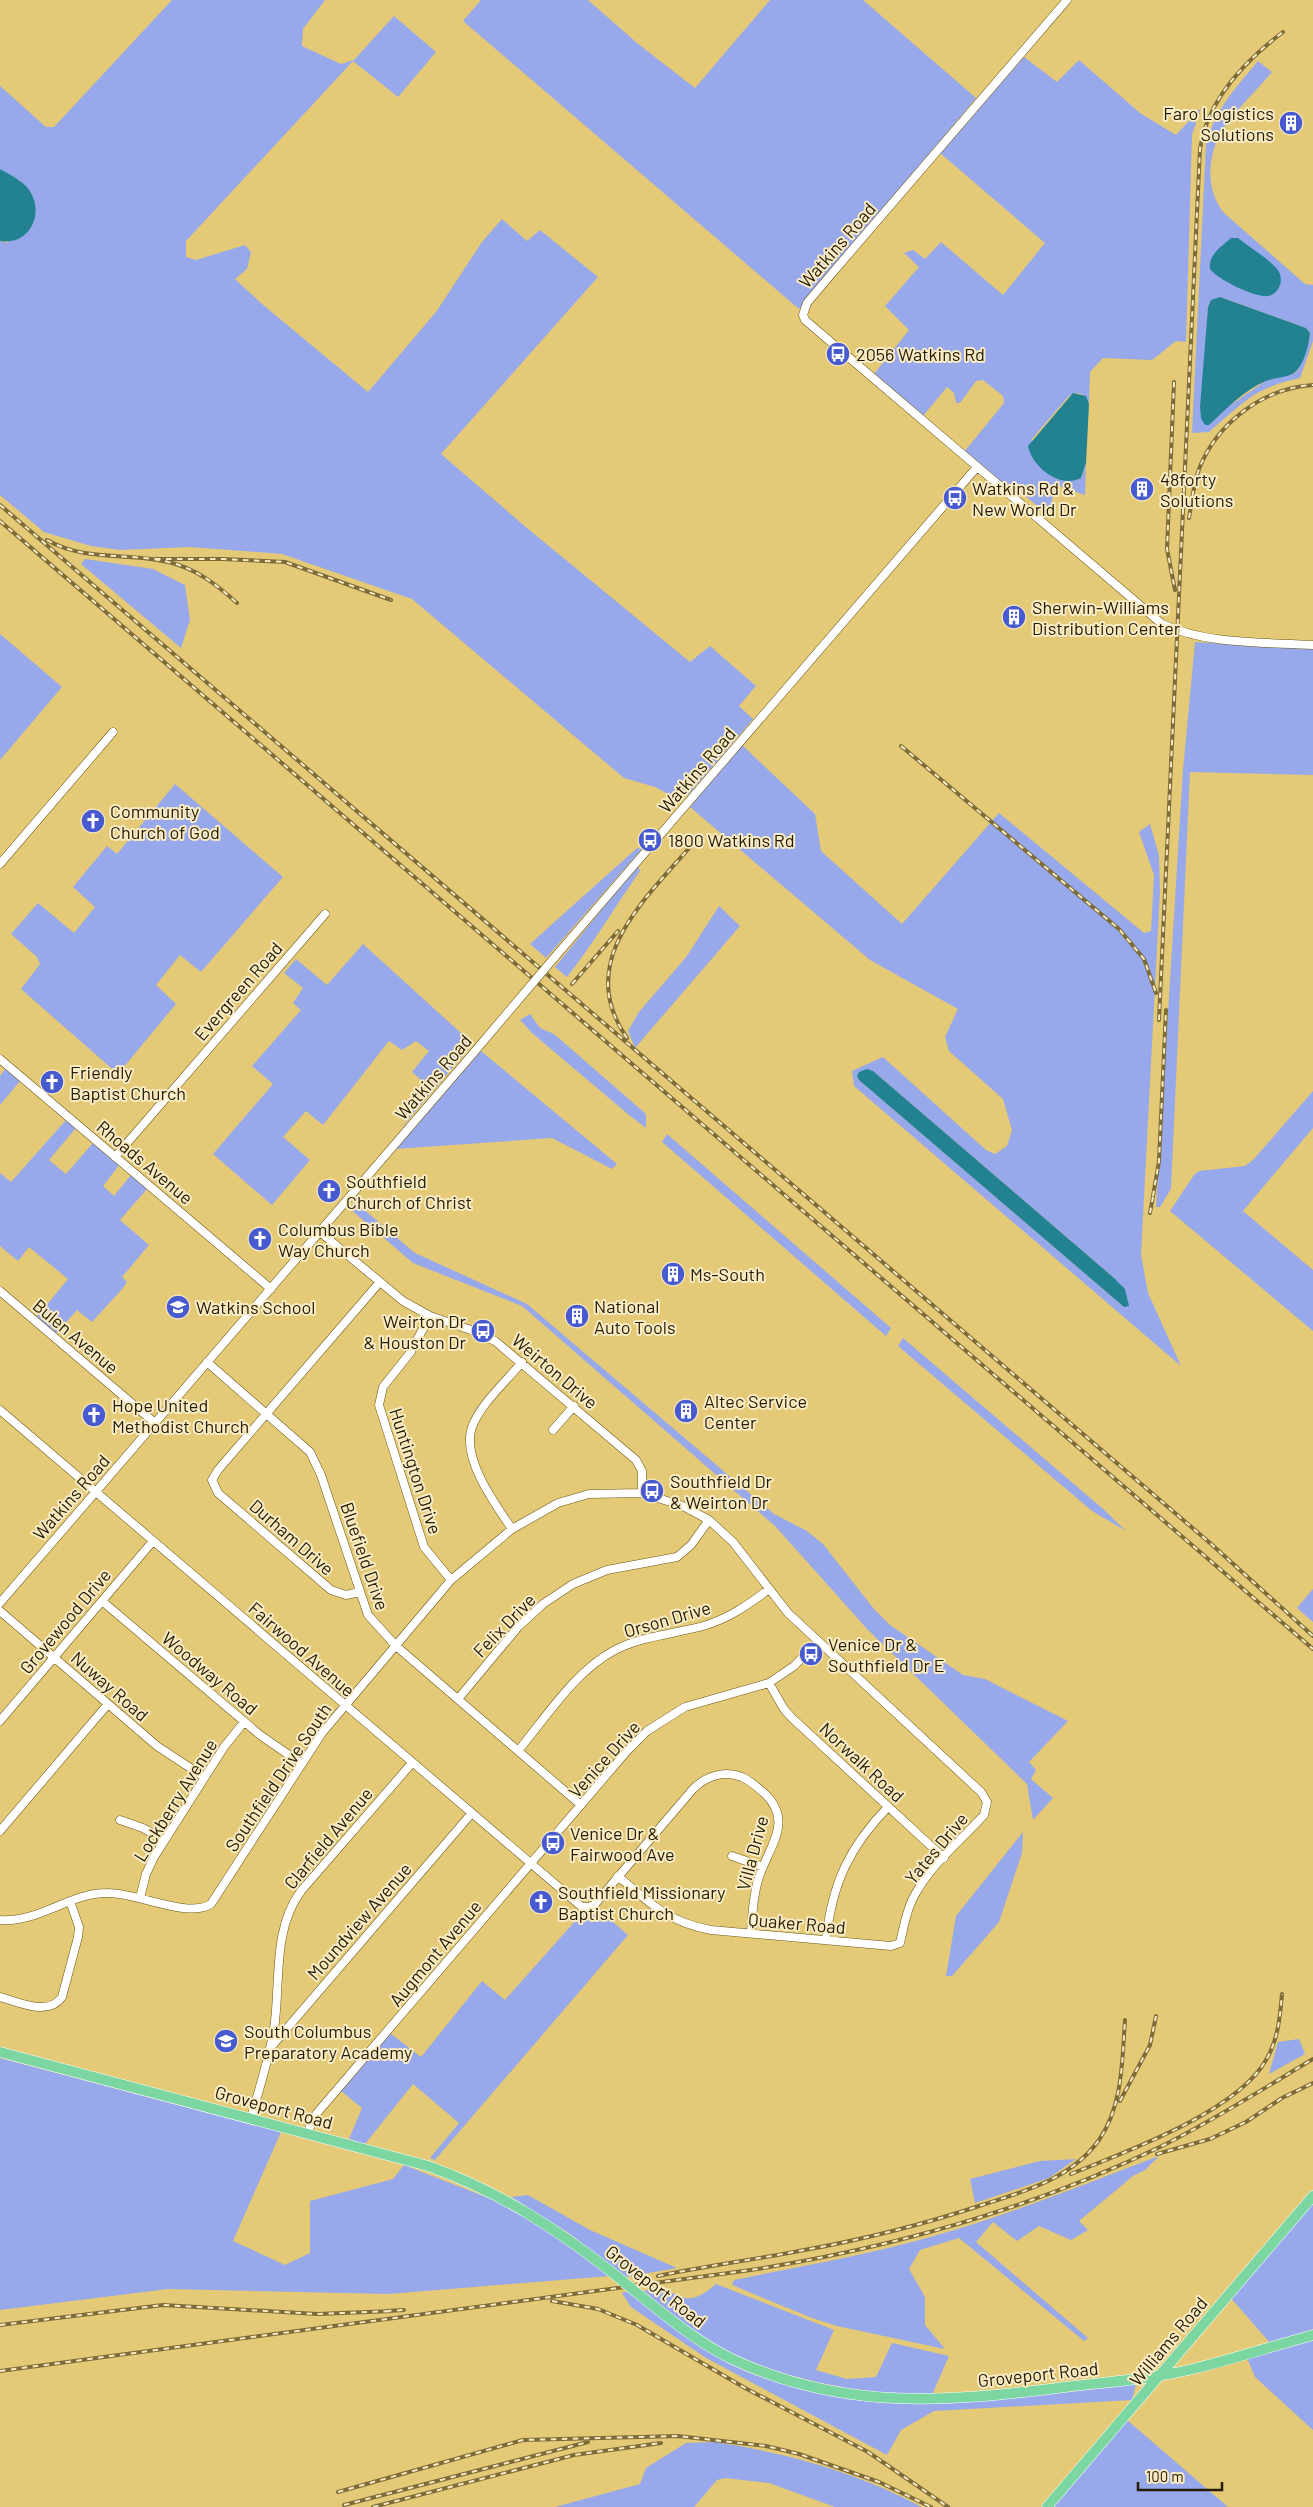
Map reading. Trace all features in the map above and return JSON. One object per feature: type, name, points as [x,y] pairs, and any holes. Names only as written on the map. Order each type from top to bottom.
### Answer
[{"type":"main road","name":"Groveport Road","points":[[0,2052],[405,2159],[479,2187],[547,2224],[692,2336],[733,2359],[790,2381],[842,2393],[903,2400],[957,2399],[1161,2375],[1229,2359],[1313,2335]]},
{"type":"main road","name":"Williams Road","points":[[1047,2507],[1313,2196]]},
{"type":"street","name":"Watkins Road","points":[[0,1603],[977,467],[805,320],[804,309],[834,271],[1068,0]]},
{"type":"street","points":[[977,467],[1162,624],[1177,631],[1210,639],[1313,645]]},
{"type":"street","points":[[0,864],[113,732]]},
{"type":"street","name":"Evergreen Road","points":[[115,1157],[326,914]]},
{"type":"street","name":"Rhoads Avenue","points":[[0,1059],[271,1289]]},
{"type":"street","name":"Weirton Drive","points":[[320,1232],[379,1283],[403,1301],[430,1316],[481,1334],[495,1341],[522,1362],[636,1460],[642,1471],[642,1493]]},
{"type":"street","points":[[267,1413],[379,1283]]},
{"type":"street","name":"Bulen Avenue","points":[[0,1291],[155,1423]]},
{"type":"street","name":"Huntington Drive","points":[[430,1316],[410,1353],[383,1386],[379,1405],[424,1547],[436,1564],[452,1580]]},
{"type":"street","name":"Bluefield Drive","points":[[207,1362],[310,1452],[317,1465],[370,1620],[396,1646],[581,1805]]},
{"type":"street","points":[[512,1529],[485,1486],[473,1460],[470,1433],[480,1413],[522,1362]]},
{"type":"street","points":[[553,1430],[574,1406]]},
{"type":"street","name":"Fairwood Avenue","points":[[0,1410],[471,1814],[576,1903],[586,1908]]},
{"type":"street","name":"Durham Drive","points":[[267,1413],[218,1470],[212,1484],[218,1493],[331,1590],[346,1595],[360,1592]]},
{"type":"street","name":"Southfield Drive South","points":[[140,1898],[192,1909],[205,1908],[216,1898],[322,1733],[452,1580],[512,1529],[542,1510],[573,1498],[600,1492],[642,1493],[683,1506],[709,1520],[734,1542],[788,1614],[981,1792],[987,1802]]},
{"type":"street","name":"Felix Drive","points":[[458,1699],[518,1627],[543,1604],[573,1584],[607,1570],[677,1557],[691,1545],[709,1520]]},
{"type":"street","name":"Grovewood Drive","points":[[0,1720],[153,1541]]},
{"type":"street","name":"Orson Drive","points":[[518,1751],[577,1680],[606,1656],[646,1638],[690,1629],[721,1620],[769,1589]]},
{"type":"street","name":"Woodway Road","points":[[102,1601],[244,1722],[302,1764]]},
{"type":"street","name":"Nuway Road","points":[[0,1611],[166,1753],[204,1778]]},
{"type":"street","name":"Venice Drive","points":[[531,1864],[627,1751],[659,1722],[685,1708],[769,1683],[794,1666],[818,1641]]},
{"type":"street","name":"Norwalk Road","points":[[769,1683],[784,1709],[792,1718],[944,1858]]},
{"type":"street","points":[[0,1831],[108,1704]]},
{"type":"street","name":"Lockberry Avenue","points":[[140,1898],[148,1869],[164,1840],[224,1747],[244,1722]]},
{"type":"street","name":"Clarfield Avenue","points":[[251,2118],[270,2049],[276,2010],[282,1935],[288,1912],[301,1891],[412,1763]]},
{"type":"street","name":"Villa Drive","points":[[586,1908],[595,1904],[693,1789],[704,1780],[720,1775],[732,1774],[744,1778],[759,1788],[774,1803],[780,1819],[754,1898],[751,1933]]},
{"type":"street","name":"Yates Drive","points":[[900,1943],[916,1892],[944,1858],[984,1815],[987,1802]]},
{"type":"street","points":[[826,1940],[832,1900],[842,1870],[858,1841],[888,1807]]},
{"type":"street","name":"Moundview Avenue","points":[[270,2049],[471,1814]]},
{"type":"street","points":[[120,1820],[143,1828],[164,1840]]},
{"type":"street","points":[[732,1856],[763,1867]]},
{"type":"street","name":"Augmont Avenue","points":[[308,2133],[312,2120],[317,2113],[531,1864]]},
{"type":"street","name":"Quaker Road","points":[[618,1876],[654,1907],[678,1922],[700,1928],[892,1946],[900,1943]]},
{"type":"street","points":[[0,1920],[31,1917],[79,1897],[106,1892],[140,1898]]},
{"type":"street","points":[[0,1997],[40,2007],[50,2007],[62,1997],[79,1927],[70,1901]]},
{"type":"shaded area","points":[[172,0],[325,0],[303,29],[302,46],[341,64],[354,60],[394,16],[436,52],[398,97],[353,61],[186,241],[186,257],[196,260],[245,245],[251,252],[247,269],[235,279],[262,304],[368,392],[436,312],[482,242],[502,219],[527,241],[540,230],[598,277],[441,454],[527,528],[690,662],[710,646],[756,686],[739,706],[753,719],[688,795],[679,798],[655,787],[624,778],[412,599],[282,554],[190,547],[120,550],[91,546],[44,532],[0,495],[0,241],[8,243],[21,183],[0,169],[0,86],[46,127],[54,127]]},
{"type":"shaded area","points":[[481,0],[588,0],[637,43],[695,88],[770,0],[863,0],[976,98],[799,309],[463,21]]},
{"type":"shaded area","points":[[1024,57],[1057,82],[1079,60],[1140,113],[1176,135],[1201,108],[1192,135],[1186,342],[1176,341],[1152,360],[1103,358],[1090,372],[1089,404],[1083,395],[1078,393],[1071,395],[1031,440],[1081,478],[1086,463],[1085,495],[1056,485],[1050,508],[1042,510],[1015,487],[994,480],[964,452],[1004,403],[1003,396],[983,380],[976,381],[960,403],[956,403],[954,393],[947,387],[923,416],[874,374],[909,330],[885,306],[919,267],[904,253],[913,250],[925,259],[941,242],[1003,295],[1045,243],[940,153]]},
{"type":"shaded area","points":[[1258,61],[1272,72],[1220,134],[1211,164],[1211,185],[1218,204],[1224,213],[1305,284],[1313,285],[1313,341],[1300,378],[1271,386],[1260,392],[1240,405],[1209,432],[1192,433],[1206,145],[1220,110]],"holes":[[[1220,297],[1306,328],[1310,333],[1309,341],[1298,370],[1293,374],[1267,380],[1229,406],[1201,418],[1208,307],[1211,301]]]},
{"type":"shaded area","points":[[0,169],[25,185],[35,202],[36,211],[31,228],[18,239],[10,241],[0,241]]},
{"type":"shaded area","points":[[1231,238],[1238,238],[1277,269],[1281,281],[1276,292],[1268,296],[1254,294],[1220,278],[1210,269],[1213,255]]},
{"type":"shaded area","points":[[1220,297],[1306,328],[1310,333],[1305,357],[1295,372],[1250,389],[1209,425],[1205,425],[1201,418],[1200,407],[1208,307],[1211,300]]},
{"type":"shaded area","points":[[1073,393],[1086,396],[1089,404],[1086,463],[1081,478],[1073,481],[1064,481],[1048,474],[1041,468],[1035,461],[1028,446]]},
{"type":"shaded area","points":[[85,559],[153,569],[185,585],[190,620],[181,648],[81,564]]},
{"type":"shaded area","points":[[0,634],[62,687],[0,760]]},
{"type":"shaded area","points":[[1195,642],[1313,649],[1313,775],[1190,772],[1171,1189],[1160,1207],[1156,1207],[1183,770]]},
{"type":"shaded area","points":[[742,745],[815,814],[821,851],[902,924],[999,813],[1144,933],[1151,931],[1154,875],[1139,832],[1150,824],[1159,855],[1160,891],[1141,1255],[1148,1293],[1181,1366],[854,1086],[852,1071],[883,1057],[986,1150],[995,1154],[1007,1146],[1012,1130],[1003,1099],[949,1051],[945,1037],[958,1009],[870,960],[690,807]],"holes":[[[873,1071],[1114,1278],[1124,1307],[859,1080],[857,1076]]]},
{"type":"shaded area","points":[[175,784],[283,877],[201,972],[180,955],[156,985],[176,1004],[118,1074],[21,989],[40,964],[37,957],[11,934],[38,903],[74,933],[95,907],[73,887],[107,846],[117,854]]},
{"type":"shaded area","points":[[637,848],[642,849],[546,958],[530,944]]},
{"type":"shaded area","points":[[638,865],[640,871],[567,977],[555,967]]},
{"type":"shaded area","points":[[719,906],[740,926],[635,1048],[628,1031],[639,1012],[687,956]]},
{"type":"shaded area","points":[[363,944],[473,1044],[402,1127],[429,1087],[412,1072],[429,1051],[416,1041],[402,1050],[389,1041],[323,1125],[306,1111],[283,1137],[310,1160],[272,1205],[213,1154],[273,1084],[252,1066],[301,1010],[293,1003],[303,988],[284,973],[296,959],[327,985]]},
{"type":"shaded area","points":[[530,1014],[540,1028],[554,1034],[646,1114],[646,1128],[532,1033],[520,1020]]},
{"type":"shaded area","points":[[481,1051],[617,1164],[612,1169],[552,1138],[395,1149]]},
{"type":"shaded area","points":[[6,1068],[21,1080],[0,1105],[0,1076]]},
{"type":"shaded area","points":[[867,1069],[873,1071],[1114,1278],[1125,1289],[1129,1306],[1124,1307],[859,1080],[857,1076],[859,1072]]},
{"type":"shaded area","points":[[1313,1091],[1313,1128],[1243,1211],[1313,1270],[1313,1331],[1170,1211],[1194,1175],[1199,1171],[1245,1166],[1253,1160]]},
{"type":"shaded area","points":[[66,1120],[76,1128],[49,1160],[66,1174],[93,1143],[120,1164],[103,1186],[114,1196],[131,1175],[147,1189],[120,1220],[149,1245],[122,1277],[127,1282],[123,1288],[92,1322],[77,1310],[55,1335],[36,1318],[68,1279],[29,1247],[18,1261],[0,1246],[0,1173],[11,1182]]},
{"type":"shaded area","points":[[667,1134],[891,1328],[886,1336],[662,1142]]},
{"type":"shaded area","points":[[355,1202],[415,1253],[527,1304],[774,1514],[807,1531],[823,1544],[874,1609],[890,1625],[963,1675],[985,1679],[1068,1721],[1029,1762],[1036,1770],[1031,1779],[1053,1798],[1033,1820],[1027,1784],[868,1630],[775,1526],[522,1306],[413,1263],[349,1208]]},
{"type":"shaded area","points":[[903,1338],[1102,1508],[1126,1531],[1092,1511],[898,1346]]},
{"type":"shaded area","points":[[1313,1589],[1313,1622],[1297,1608]]},
{"type":"shaded area","points":[[1023,1832],[1022,1853],[999,1922],[952,1976],[946,1976],[956,1916]]},
{"type":"shaded area","points":[[597,1908],[628,1935],[435,2160],[430,2158],[459,2123],[413,2084],[365,2144],[349,2139],[362,2108],[341,2091],[390,2033],[421,2057],[482,1981],[505,2000],[584,1911]]},
{"type":"shaded area","points":[[1299,2039],[1305,2054],[1269,2074],[1278,2042]]},
{"type":"shaded area","points":[[0,2058],[281,2132],[233,2241],[285,2265],[310,2253],[310,2201],[393,2179],[404,2165],[491,2199],[537,2224],[610,2276],[388,2294],[168,2289],[0,2310]]},
{"type":"shaded area","points":[[1159,2156],[1145,2170],[1133,2176],[1079,2221],[1088,2230],[1071,2240],[1039,2226],[1017,2241],[993,2222],[976,2242],[1088,2338],[1084,2341],[959,2238],[920,2250],[909,2269],[925,2297],[925,2325],[945,2349],[837,2326],[812,2318],[732,2285],[734,2280],[884,2249],[934,2236],[1048,2198]]},
{"type":"shaded area","points":[[1076,2159],[1049,2178],[975,2203],[970,2179],[1040,2161]]},
{"type":"shaded area","points":[[528,2195],[590,2230],[677,2268],[626,2277],[567,2232],[511,2197]]},
{"type":"shaded area","points":[[1313,2200],[1313,2330],[1270,2343],[1230,2297]]},
{"type":"shaded area","points":[[716,2284],[834,2330],[816,2370],[847,2379],[876,2377],[892,2343],[949,2356],[932,2395],[874,2392],[846,2388],[790,2375],[737,2355],[702,2337],[684,2325],[644,2291],[658,2286],[675,2295],[694,2298],[708,2291]]},
{"type":"shaded area","points":[[628,2291],[697,2344],[743,2370],[781,2383],[847,2397],[930,2403],[970,2402],[1136,2384],[1132,2400],[934,2411],[901,2430],[887,2455],[706,2358],[631,2307],[622,2293]]},
{"type":"shaded area","points":[[1313,2340],[1313,2430],[1255,2377],[1247,2358]]},
{"type":"shaded area","points":[[1126,2419],[1228,2507],[1051,2507]]},
{"type":"shaded area","points":[[715,2442],[769,2452],[822,2466],[873,2484],[922,2507],[835,2507],[769,2483],[725,2478],[717,2480],[694,2507],[555,2507],[640,2484],[646,2468],[686,2443]]},
{"type":"railway","points":[[1159,1020],[1200,149],[1204,131],[1219,98],[1242,69],[1283,32]]},
{"type":"railway","points":[[1174,382],[1167,549],[1175,590]]},
{"type":"railway","points":[[1189,518],[1199,469],[1217,437],[1230,423],[1244,411],[1277,393],[1313,385]]},
{"type":"railway","points":[[0,505],[1210,1543],[1313,1636]]},
{"type":"railway","points":[[0,521],[1313,1649]]},
{"type":"railway","points":[[47,540],[61,547],[91,554],[138,557],[178,565],[205,578],[237,603]]},
{"type":"railway","points":[[155,559],[223,559],[285,562],[391,600]]},
{"type":"railway","points":[[901,746],[1119,929],[1144,959],[1156,993]]},
{"type":"railway","points":[[627,1038],[612,1009],[608,982],[612,956],[623,931],[639,907],[696,840]]},
{"type":"railway","points":[[572,984],[618,931]]},
{"type":"railway","points":[[1153,1196],[1159,1161],[1166,1010]]},
{"type":"railway","points":[[1150,1213],[1154,1191]]},
{"type":"railway","points":[[1071,2174],[1149,2142],[1206,2113],[1231,2097],[1252,2079],[1270,2052],[1278,2028],[1282,1994]]},
{"type":"railway","points":[[1120,2101],[1150,2045],[1156,2016]]},
{"type":"railway","points":[[658,2276],[868,2237],[937,2219],[1031,2189],[1061,2174],[1075,2165],[1099,2140],[1113,2112],[1122,2067],[1125,2020]]},
{"type":"railway","points":[[0,2371],[751,2270],[857,2250],[961,2223],[1012,2207],[1113,2168],[1200,2126],[1313,2059]]},
{"type":"railway","points":[[1157,2154],[1210,2139],[1246,2122],[1282,2098],[1313,2083]]},
{"type":"railway","points":[[552,2301],[598,2309],[637,2325],[745,2388],[868,2452],[948,2507]]},
{"type":"railway","points":[[0,2325],[163,2305],[317,2314],[393,2311]]},
{"type":"railway","points":[[386,2311],[404,2310]]},
{"type":"railway","points":[[338,2492],[523,2440],[678,2436],[766,2446],[799,2454],[879,2482],[931,2507]]},
{"type":"railway","points":[[344,2505],[588,2442]]},
{"type":"railway","points":[[373,2507],[574,2455],[661,2443]]},
{"type":"place","name":"Faro Logistics Solutions","points":[[1291,123]]},
{"type":"place","name":"2056 Watkins Rd","points":[[838,354]]},
{"type":"place","name":"48forty Solutions","points":[[1142,489]]},
{"type":"place","name":"Watkins Rd & New World Dr","points":[[955,498]]},
{"type":"place","name":"Sherwin-Williams Distribution Center","points":[[1014,617]]},
{"type":"place","name":"Community Church of God","points":[[93,821]]},
{"type":"place","name":"1800 Watkins Rd","points":[[650,840]]},
{"type":"place","name":"Friendly Baptist Church","points":[[52,1082]]},
{"type":"place","name":"Southfield Church of Christ","points":[[329,1191]]},
{"type":"place","name":"Columbus Bible Way Church","points":[[260,1239]]},
{"type":"place","name":"Ms-South","points":[[673,1274]]},
{"type":"place","name":"Watkins School","points":[[178,1307]]},
{"type":"place","name":"National Auto Tools","points":[[577,1316]]},
{"type":"place","name":"Weirton Dr & Houston Dr","points":[[483,1331]]},
{"type":"place","name":"Altec Service Center","points":[[686,1411]]},
{"type":"place","name":"Hope United Methodist Church","points":[[94,1415]]},
{"type":"place","name":"Southfield Dr & Weirton Dr","points":[[652,1491]]},
{"type":"place","name":"Venice Dr & Southfield Dr E","points":[[811,1654]]},
{"type":"place","name":"Venice Dr & Fairwood Ave","points":[[553,1843]]},
{"type":"place","name":"Southfield Missionary Baptist Church","points":[[541,1902]]},
{"type":"place","name":"South Columbus Preparatory Academy","points":[[226,2041]]}]
